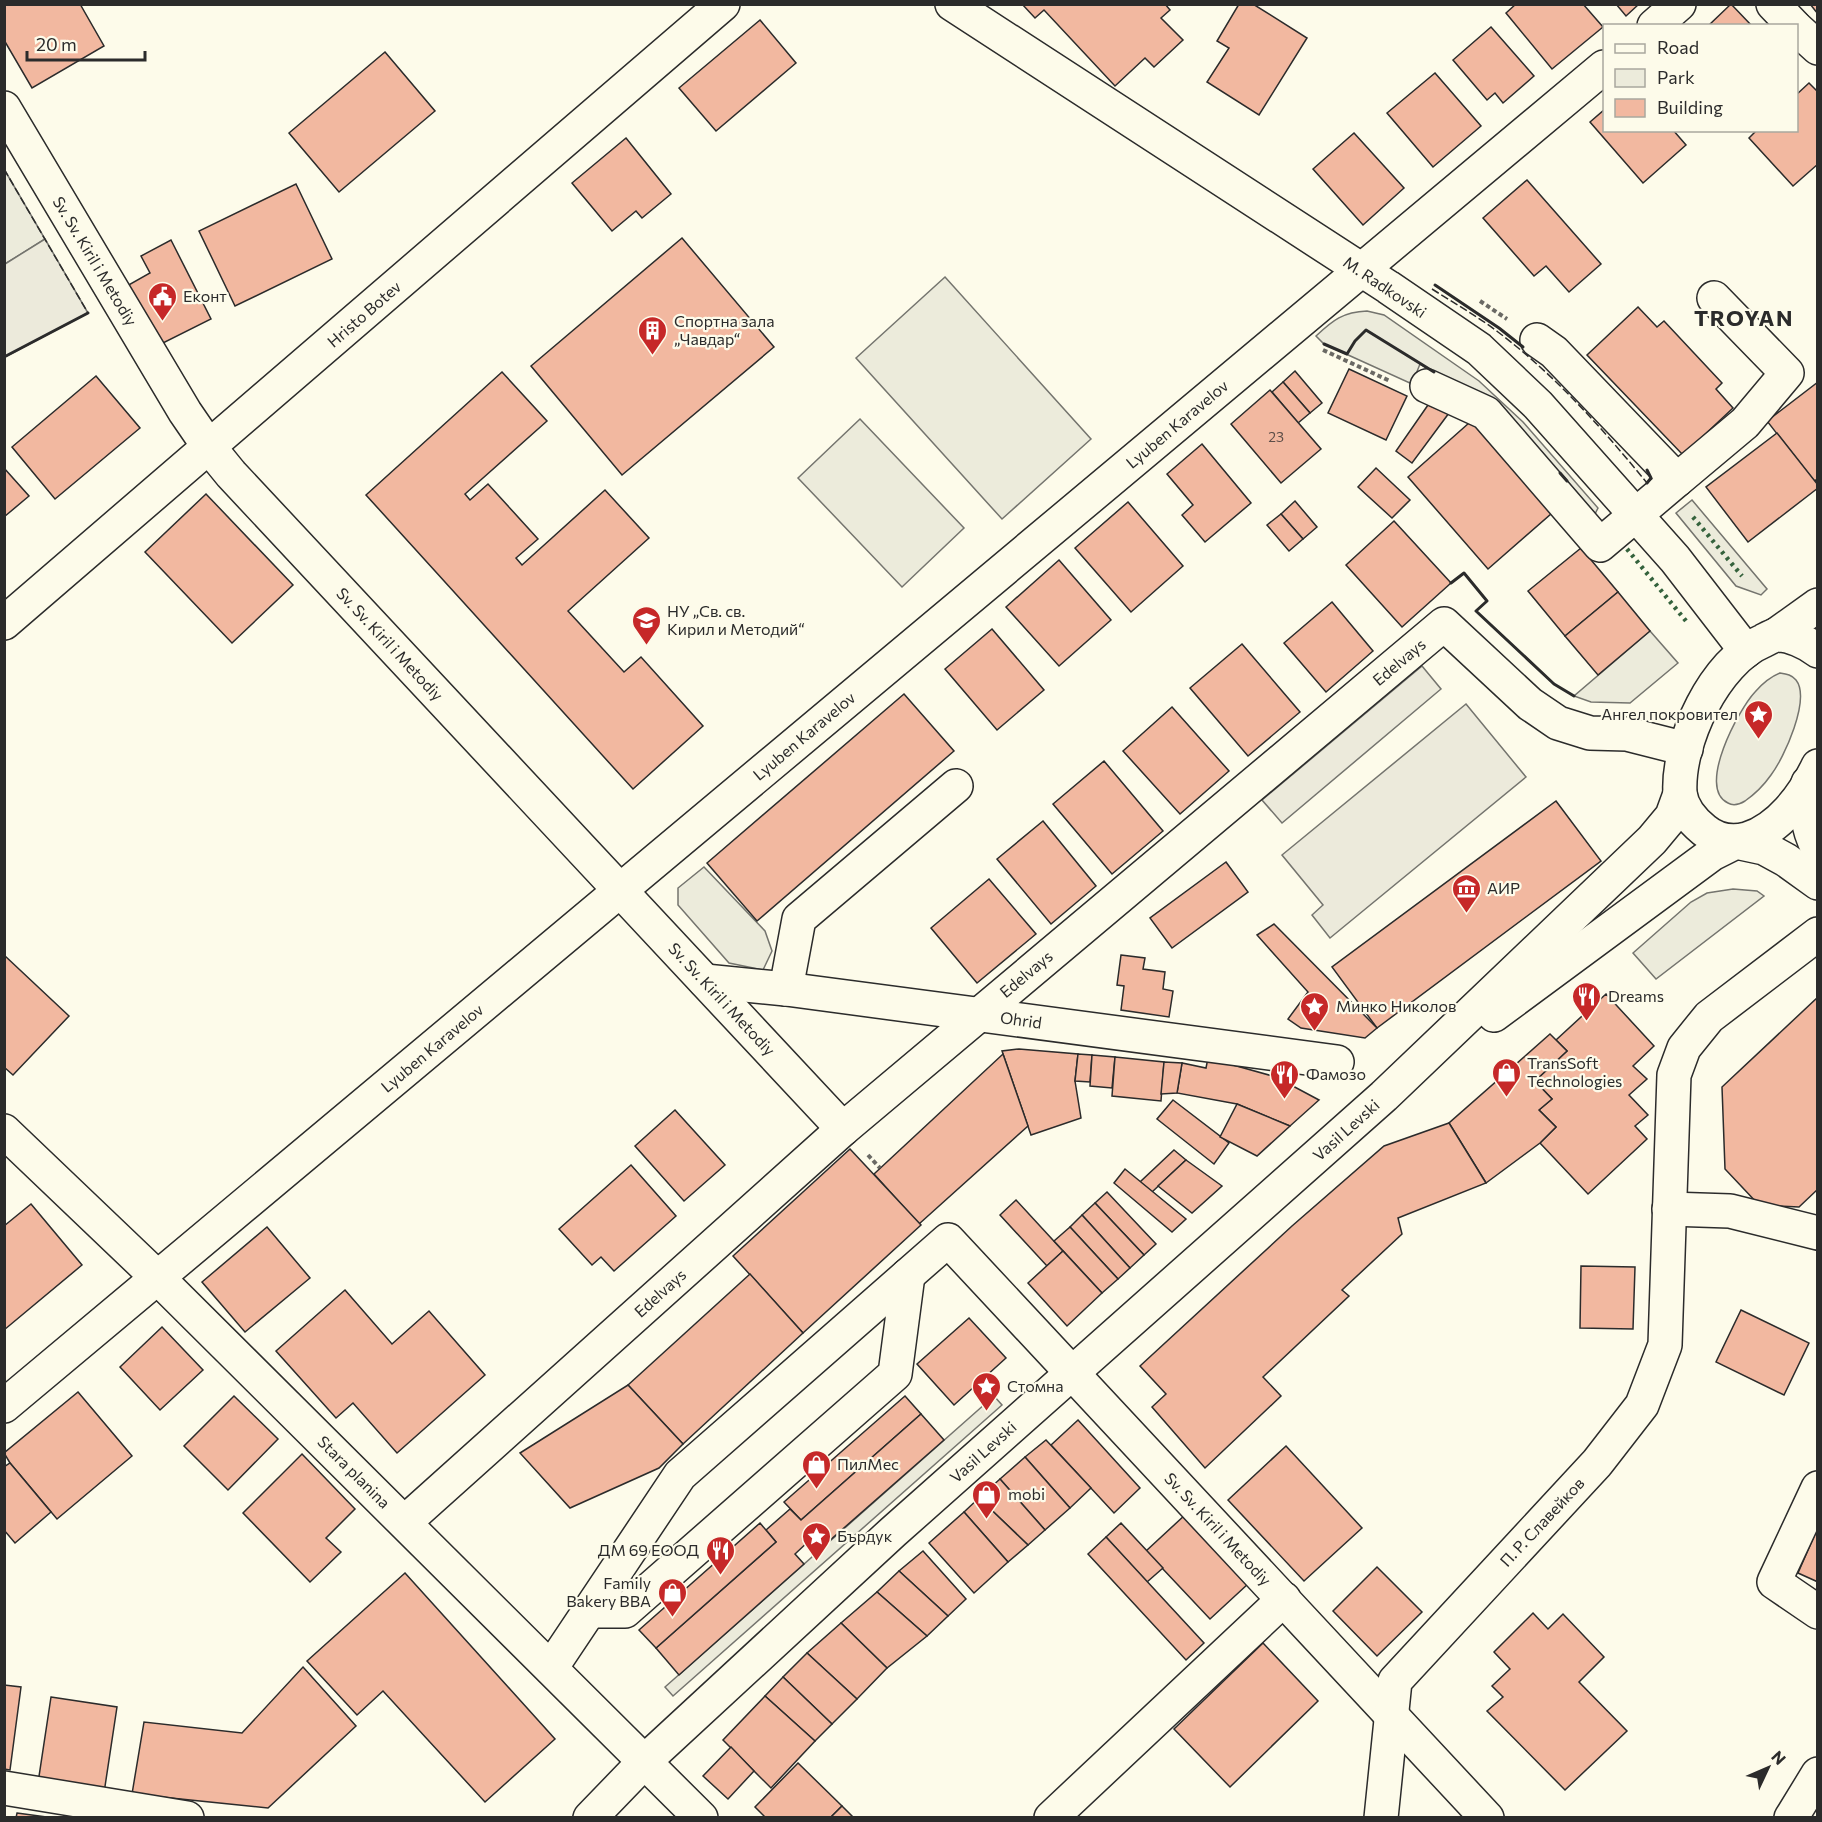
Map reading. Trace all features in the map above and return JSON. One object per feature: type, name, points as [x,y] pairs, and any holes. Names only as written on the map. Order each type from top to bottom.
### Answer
[{"type":"street","name":"Hristo Botev","points":[[4,623],[723,4]]},
{"type":"street","name":"M. Radkovski","points":[[952,4],[1479,349],[1538,405],[1675,559],[1746,651]]},
{"type":"street","points":[[1656,24],[1679,4]]},
{"type":"street","points":[[1773,4],[1794,24]]},
{"type":"street","points":[[1798,28],[1818,48]]},
{"type":"street","name":"Lyuben Karavelov","points":[[4,1406],[1603,69]]},
{"type":"street","name":"Sv. Sv. Kiril i Metodiy","points":[[4,108],[179,402],[209,447],[231,474],[843,1129]]},
{"type":"street","points":[[1427,386],[1486,413],[1600,545],[1745,423],[1787,373],[1714,298]]},
{"type":"street","points":[[1537,340],[1554,352],[1677,480]]},
{"type":"street","points":[[1776,635],[1818,605]]},
{"type":"street","name":"Edelvays","points":[[405,1522],[843,1129],[1444,624],[1530,704],[1558,723],[1590,733],[1627,734],[1686,749]]},
{"type":"street","points":[[1776,635],[1805,641],[1818,651]]},
{"type":"street","name":"Vasil Levski","points":[[590,1818],[645,1761],[893,1532],[1384,1096],[1652,840],[1672,816],[1680,794],[1686,749],[1698,713],[1712,689],[1729,666],[1746,651],[1776,635]]},
{"type":"street","points":[[1813,775],[1806,812],[1810,834],[1818,849]]},
{"type":"street","name":"Vasil Levski","points":[[1384,1096],[1712,854],[1736,842],[1760,835],[1783,816],[1813,775]]},
{"type":"street","points":[[786,989],[799,919],[956,786]]},
{"type":"street","points":[[1680,794],[1691,820],[1712,836],[1764,848],[1786,860],[1818,883]]},
{"type":"street","name":"П. Р. Славейков","points":[[1381,1818],[1395,1681],[1597,1463],[1642,1405],[1665,1345],[1674,1075],[1684,1048],[1709,1017],[1818,934]]},
{"type":"street","name":"Ohrid","points":[[705,981],[786,989],[1337,1062]]},
{"type":"street","name":"Stara planina","points":[[4,1131],[158,1278],[701,1818]]},
{"type":"street","points":[[1669,1209],[1730,1211],[1818,1233]]},
{"type":"street","name":"Sv. Sv. Kiril i Metodiy","points":[[908,1275],[948,1240],[1488,1818]]},
{"type":"street","points":[[590,1611],[625,1611],[895,1374],[908,1275]]},
{"type":"street","points":[[551,1668],[680,1475],[908,1275]]},
{"type":"street","points":[[1818,1488],[1774,1582],[1818,1612]]},
{"type":"street","points":[[1051,1818],[1284,1599]]},
{"type":"street","points":[[1791,1818],[1818,1774]]},
{"type":"street","points":[[4,1788],[187,1818]]},
{"type":"path","points":[[1322,350],[1409,390],[1427,386]]},
{"type":"green space","points":[[4,169],[45,239],[5,264],[4,264]]},
{"type":"green space","points":[[945,277],[1091,439],[1002,519],[856,358]]},
{"type":"green space","points":[[1367,311],[1384,315],[1479,381],[1523,422],[1598,508],[1595,514],[1567,481],[1508,421],[1458,386],[1420,364],[1412,384],[1324,344],[1316,336],[1339,318],[1351,313]]},
{"type":"green space","points":[[860,419],[964,528],[902,587],[798,478]]},
{"type":"green space","points":[[1692,500],[1767,589],[1761,595],[1736,586],[1676,513]]},
{"type":"green space","points":[[1650,631],[1678,663],[1630,703],[1591,702],[1574,696]]},
{"type":"green space","points":[[1780,673],[1793,677],[1800,689],[1798,714],[1789,742],[1776,767],[1762,786],[1745,801],[1730,804],[1719,795],[1716,782],[1724,748],[1748,701],[1763,684]]},
{"type":"green space","points":[[704,867],[765,931],[772,951],[763,970],[729,963],[678,905],[678,888]]},
{"type":"green space","points":[[1733,889],[1757,891],[1764,896],[1656,979],[1633,953],[1691,902],[1707,893]]},
{"type":"green space","points":[[994,1396],[1002,1405],[673,1696],[665,1687]]},
{"type":"shaded area","points":[[45,239],[88,313],[5,357],[5,264]]},
{"type":"shaded area","points":[[1422,666],[1441,689],[1282,823],[1262,800]]},
{"type":"shaded area","points":[[1466,704],[1526,777],[1330,938],[1312,915],[1323,905],[1282,855]]},
{"type":"building","points":[[4,4],[80,4],[104,46],[32,88],[4,40]]},
{"type":"building","points":[[1022,4],[1165,4],[1170,10],[1161,18],[1183,40],[1154,67],[1145,58],[1115,86],[1044,10],[1035,18]]},
{"type":"building","points":[[1239,4],[1253,4],[1307,38],[1259,115],[1207,82],[1229,48],[1217,41]]},
{"type":"building","points":[[1516,4],[1583,4],[1603,27],[1552,69],[1506,13]]},
{"type":"building","points":[[1616,4],[1639,4],[1626,16]]},
{"type":"building","points":[[1731,4],[1750,24],[1710,24]]},
{"type":"building","points":[[1810,4],[1818,4],[1818,14]]},
{"type":"building","points":[[760,20],[796,63],[716,131],[679,88]]},
{"type":"building","points":[[1491,27],[1534,76],[1503,103],[1495,93],[1487,100],[1453,60]]},
{"type":"building","points":[[385,52],[435,111],[339,192],[289,133]]},
{"type":"building","points":[[1435,73],[1481,126],[1433,167],[1387,113]]},
{"type":"building","points":[[1809,83],[1818,92],[1818,164],[1793,186],[1749,138],[1755,132],[1798,132],[1798,93]]},
{"type":"building","points":[[1603,111],[1603,132],[1675,132],[1686,145],[1643,183],[1590,122]]},
{"type":"building","points":[[1354,133],[1404,188],[1363,225],[1313,169]]},
{"type":"building","points":[[626,138],[671,194],[642,218],[636,211],[612,231],[572,183]]},
{"type":"building","points":[[1527,180],[1601,264],[1569,292],[1546,266],[1534,276],[1483,218]]},
{"type":"building","points":[[296,184],[332,259],[235,306],[199,231]]},
{"type":"building","name":"Спортна зала „Чавдар“","points":[[682,238],[774,347],[622,475],[531,366]]},
{"type":"building","points":[[171,240],[211,319],[155,347],[125,287],[150,273],[141,256]]},
{"type":"building","points":[[1638,307],[1657,327],[1664,321],[1722,383],[1716,389],[1733,408],[1683,455],[1587,355]]},
{"type":"building","points":[[1349,369],[1407,396],[1386,440],[1328,413]]},
{"type":"building","points":[[1295,371],[1322,403],[1310,413],[1283,382]]},
{"type":"building","points":[[502,372],[547,421],[465,494],[470,500],[488,484],[538,539],[516,558],[522,565],[605,490],[649,538],[568,611],[624,672],[641,657],[703,726],[633,789],[366,495]]},
{"type":"building","points":[[96,376],[140,428],[55,499],[12,447]]},
{"type":"building","points":[[1283,382],[1310,413],[1298,423],[1272,392]]},
{"type":"building","points":[[1818,382],[1818,479],[1814,481],[1767,421]]},
{"type":"building","points":[[1270,390],[1321,449],[1281,483],[1231,424]]},
{"type":"building","points":[[1428,405],[1449,413],[1412,463],[1396,451]]},
{"type":"building","points":[[1478,415],[1559,507],[1488,569],[1408,477]]},
{"type":"building","points":[[1777,433],[1818,488],[1748,542],[1706,487]]},
{"type":"building","points":[[1202,444],[1251,503],[1205,542],[1182,515],[1193,505],[1167,474]]},
{"type":"building","points":[[4,468],[29,496],[4,517]]},
{"type":"building","points":[[1376,468],[1410,500],[1392,518],[1358,487]]},
{"type":"building","points":[[206,494],[293,585],[232,643],[145,552]]},
{"type":"building","points":[[1295,501],[1317,527],[1303,539],[1281,514]]},
{"type":"building","points":[[1128,502],[1183,566],[1131,612],[1075,548]]},
{"type":"building","points":[[1281,514],[1303,539],[1289,551],[1267,525]]},
{"type":"building","points":[[1394,521],[1451,583],[1402,627],[1346,565]]},
{"type":"building","points":[[1581,548],[1618,592],[1565,636],[1528,591]]},
{"type":"building","points":[[1059,560],[1111,620],[1059,666],[1006,607]]},
{"type":"building","points":[[1618,592],[1650,631],[1598,675],[1565,636]]},
{"type":"building","points":[[1332,602],[1373,651],[1326,692],[1284,643]]},
{"type":"building","points":[[992,629],[1044,690],[997,730],[945,669]]},
{"type":"building","points":[[1242,644],[1300,712],[1248,756],[1190,688]]},
{"type":"building","points":[[904,694],[954,751],[757,921],[707,863]]},
{"type":"building","points":[[1172,707],[1229,771],[1180,814],[1123,751]]},
{"type":"building","points":[[1104,761],[1163,831],[1112,874],[1053,804]]},
{"type":"building","name":"АИР","points":[[1556,801],[1601,861],[1377,1028],[1332,967]]},
{"type":"building","points":[[1043,821],[1096,886],[1051,924],[997,859]]},
{"type":"building","points":[[1226,862],[1248,892],[1172,948],[1150,918]]},
{"type":"building","points":[[989,879],[1036,934],[977,983],[931,928]]},
{"type":"building","points":[[1274,924],[1377,1028],[1365,1038],[1301,1028],[1288,1019],[1308,992],[1257,935]]},
{"type":"building","points":[[4,955],[69,1016],[13,1075],[4,1067]]},
{"type":"building","points":[[1121,955],[1145,958],[1143,969],[1165,972],[1163,989],[1173,991],[1169,1017],[1121,1010],[1124,986],[1117,985]]},
{"type":"building","points":[[1606,994],[1654,1046],[1633,1066],[1647,1079],[1629,1095],[1648,1115],[1635,1126],[1647,1139],[1588,1194],[1540,1143],[1556,1127],[1539,1110],[1552,1099],[1535,1081],[1567,1051],[1556,1040]]},
{"type":"building","points":[[1818,997],[1818,1189],[1799,1207],[1759,1205],[1725,1169],[1722,1087]]},
{"type":"building","points":[[1550,1034],[1567,1051],[1535,1081],[1552,1099],[1539,1110],[1556,1127],[1540,1143],[1486,1183],[1449,1123]]},
{"type":"building","points":[[1019,1049],[1078,1054],[1075,1081],[1081,1118],[1031,1135],[1002,1051]]},
{"type":"building","points":[[1003,1054],[1028,1126],[919,1224],[874,1174]]},
{"type":"building","points":[[1078,1054],[1092,1055],[1090,1082],[1075,1081]]},
{"type":"building","points":[[1092,1055],[1115,1057],[1112,1088],[1090,1086]]},
{"type":"building","points":[[1115,1057],[1164,1062],[1161,1101],[1112,1096]]},
{"type":"building","points":[[1208,1058],[1276,1077],[1319,1100],[1290,1126],[1237,1104],[1177,1093],[1182,1063],[1206,1068]]},
{"type":"building","points":[[1164,1062],[1182,1063],[1177,1093],[1161,1094]]},
{"type":"building","points":[[1173,1100],[1229,1143],[1214,1164],[1157,1119]]},
{"type":"building","points":[[1237,1104],[1290,1126],[1257,1156],[1220,1137]]},
{"type":"building","points":[[675,1110],[725,1165],[684,1201],[635,1146]]},
{"type":"building","points":[[1449,1123],[1486,1183],[1398,1218],[1402,1234],[1342,1290],[1349,1296],[1263,1377],[1281,1396],[1205,1468],[1152,1407],[1166,1394],[1140,1366],[1292,1226],[1384,1146]]},
{"type":"building","points":[[850,1149],[921,1225],[803,1333],[733,1256]]},
{"type":"building","points":[[1174,1150],[1186,1160],[1152,1192],[1140,1182]]},
{"type":"building","points":[[1186,1160],[1222,1186],[1192,1213],[1158,1186]]},
{"type":"building","points":[[631,1165],[676,1216],[614,1271],[601,1257],[592,1265],[559,1229]]},
{"type":"building","points":[[1125,1169],[1186,1219],[1172,1232],[1114,1183]]},
{"type":"building","points":[[1107,1192],[1156,1244],[1144,1255],[1095,1203]]},
{"type":"building","points":[[1016,1200],[1063,1251],[1047,1266],[1000,1215]]},
{"type":"building","points":[[1095,1203],[1144,1255],[1130,1268],[1082,1215]]},
{"type":"building","points":[[31,1204],[82,1265],[4,1330],[4,1226]]},
{"type":"building","points":[[1082,1215],[1130,1268],[1118,1279],[1070,1227]]},
{"type":"building","points":[[267,1227],[310,1278],[245,1332],[202,1282]]},
{"type":"building","points":[[1070,1227],[1118,1279],[1102,1293],[1054,1241]]},
{"type":"building","points":[[1063,1251],[1102,1293],[1067,1326],[1028,1283]]},
{"type":"building","points":[[1581,1266],[1635,1267],[1633,1329],[1580,1328]]},
{"type":"building","points":[[750,1274],[803,1333],[683,1444],[628,1385]]},
{"type":"building","points":[[345,1290],[392,1344],[429,1311],[485,1375],[397,1453],[353,1403],[336,1418],[276,1351]]},
{"type":"building","points":[[1741,1310],[1809,1343],[1784,1395],[1716,1362]]},
{"type":"building","points":[[969,1318],[1006,1358],[954,1405],[917,1364]]},
{"type":"building","points":[[162,1327],[203,1370],[160,1410],[120,1367]]},
{"type":"building","points":[[628,1385],[683,1444],[659,1468],[570,1508],[520,1453]]},
{"type":"building","points":[[78,1392],[132,1456],[57,1519],[4,1453]]},
{"type":"building","points":[[234,1396],[278,1439],[228,1490],[184,1446]]},
{"type":"building","points":[[905,1396],[921,1414],[801,1520],[784,1502]]},
{"type":"building","points":[[921,1414],[944,1440],[820,1549],[811,1539],[795,1554],[804,1564],[679,1675],[656,1648],[776,1542],[766,1530],[790,1509],[801,1520]]},
{"type":"building","points":[[1078,1420],[1140,1488],[1114,1513],[1051,1445]]},
{"type":"building","points":[[1046,1440],[1091,1488],[1070,1508],[1025,1457]]},
{"type":"building","points":[[1286,1446],[1362,1528],[1304,1581],[1228,1500]]},
{"type":"building","points":[[302,1454],[355,1509],[326,1538],[341,1552],[310,1582],[243,1513]]},
{"type":"building","points":[[1025,1457],[1070,1508],[1045,1530],[1000,1479]]},
{"type":"building","points":[[10,1463],[51,1512],[15,1543],[4,1530],[4,1467]]},
{"type":"building","points":[[1000,1479],[1045,1530],[1028,1545],[979,1498]]},
{"type":"building","points":[[979,1498],[1028,1545],[1008,1562],[964,1512]]},
{"type":"building","points":[[964,1512],[1008,1562],[974,1593],[929,1543]]},
{"type":"building","points":[[1186,1514],[1249,1583],[1210,1619],[1146,1551]]},
{"type":"building","points":[[760,1523],[776,1542],[656,1648],[639,1630]]},
{"type":"building","points":[[1121,1523],[1163,1568],[1147,1582],[1106,1537]]},
{"type":"building","points":[[1818,1527],[1818,1582],[1798,1573]]},
{"type":"building","points":[[1106,1537],[1204,1643],[1186,1660],[1088,1554]]},
{"type":"building","points":[[923,1551],[966,1599],[948,1616],[899,1571]]},
{"type":"building","points":[[1377,1567],[1422,1612],[1377,1656],[1333,1611]]},
{"type":"building","points":[[899,1571],[948,1616],[927,1636],[877,1592]]},
{"type":"building","points":[[405,1573],[555,1739],[485,1802],[383,1691],[357,1715],[307,1661]]},
{"type":"building","points":[[877,1592],[927,1636],[887,1668],[841,1623]]},
{"type":"building","points":[[1533,1613],[1548,1629],[1563,1614],[1604,1657],[1579,1682],[1627,1731],[1565,1790],[1487,1711],[1503,1697],[1492,1686],[1510,1669],[1494,1652]]},
{"type":"building","points":[[841,1623],[887,1668],[857,1699],[807,1653]]},
{"type":"building","points":[[1263,1643],[1318,1701],[1230,1787],[1174,1729]]},
{"type":"building","points":[[807,1653],[857,1699],[832,1724],[783,1677]]},
{"type":"building","points":[[303,1667],[356,1726],[268,1808],[132,1794],[144,1722],[242,1733]]},
{"type":"building","points":[[783,1677],[832,1724],[815,1741],[765,1696]]},
{"type":"building","points":[[4,1685],[21,1687],[10,1770],[4,1769]]},
{"type":"building","points":[[765,1696],[815,1741],[771,1788],[723,1740]]},
{"type":"building","points":[[51,1697],[117,1707],[104,1793],[38,1783]]},
{"type":"building","points":[[731,1747],[754,1771],[728,1799],[703,1776]]},
{"type":"building","points":[[798,1763],[842,1806],[830,1818],[766,1818],[755,1807]]},
{"type":"building","points":[[842,1806],[854,1818],[830,1818]]},
{"type":"building","points":[[17,1813],[54,1818],[16,1818]]},
{"type":"hedge","points":[[1693,517],[1742,576]]},
{"type":"hedge","points":[[1627,549],[1686,621]]},
{"type":"fence","points":[[4,169],[88,313]]},
{"type":"fence","points":[[1432,289],[1490,326],[1539,366],[1595,422],[1647,483]]},
{"type":"wall","points":[[1435,285],[1523,347]]},
{"type":"wall","points":[[4,357],[88,313]]},
{"type":"wall","points":[[1324,344],[1347,354],[1366,330],[1434,372]]},
{"type":"wall","points":[[1647,470],[1651,478],[1647,483]]},
{"type":"wall","points":[[1560,473],[1567,481]]},
{"type":"wall","points":[[1451,583],[1464,573],[1487,601],[1476,611],[1554,684],[1574,696]]},
{"type":"place","name":"Еконт","points":[[162,322]]},
{"type":"place","name":"Спортна зала „Чавдар“","points":[[653,356]]},
{"type":"place","name":"НУ „Св. св. Кирил и Методий“","points":[[646,646]]},
{"type":"place","name":"Ангел покровител","points":[[1759,740]]},
{"type":"place","name":"АИР","points":[[1466,914]]},
{"type":"place","name":"Dreams","points":[[1587,1022]]},
{"type":"place","name":"Минко Николов","points":[[1315,1032]]},
{"type":"place","name":"TransSoft Technologies","points":[[1506,1098]]},
{"type":"place","name":"Фамозо","points":[[1285,1100]]},
{"type":"place","name":"Стомна","points":[[986,1412]]},
{"type":"place","name":"ПилМес","points":[[816,1490]]},
{"type":"place","name":"mobi","points":[[987,1520]]},
{"type":"place","name":"Бърдук","points":[[816,1562]]},
{"type":"place","name":"ДМ 69 ЕООД","points":[[720,1576]]},
{"type":"place","name":"Family Bakery BBA","points":[[672,1618]]},
{"type":"district","name":"TROYAN","points":[[1744,318]]}]
